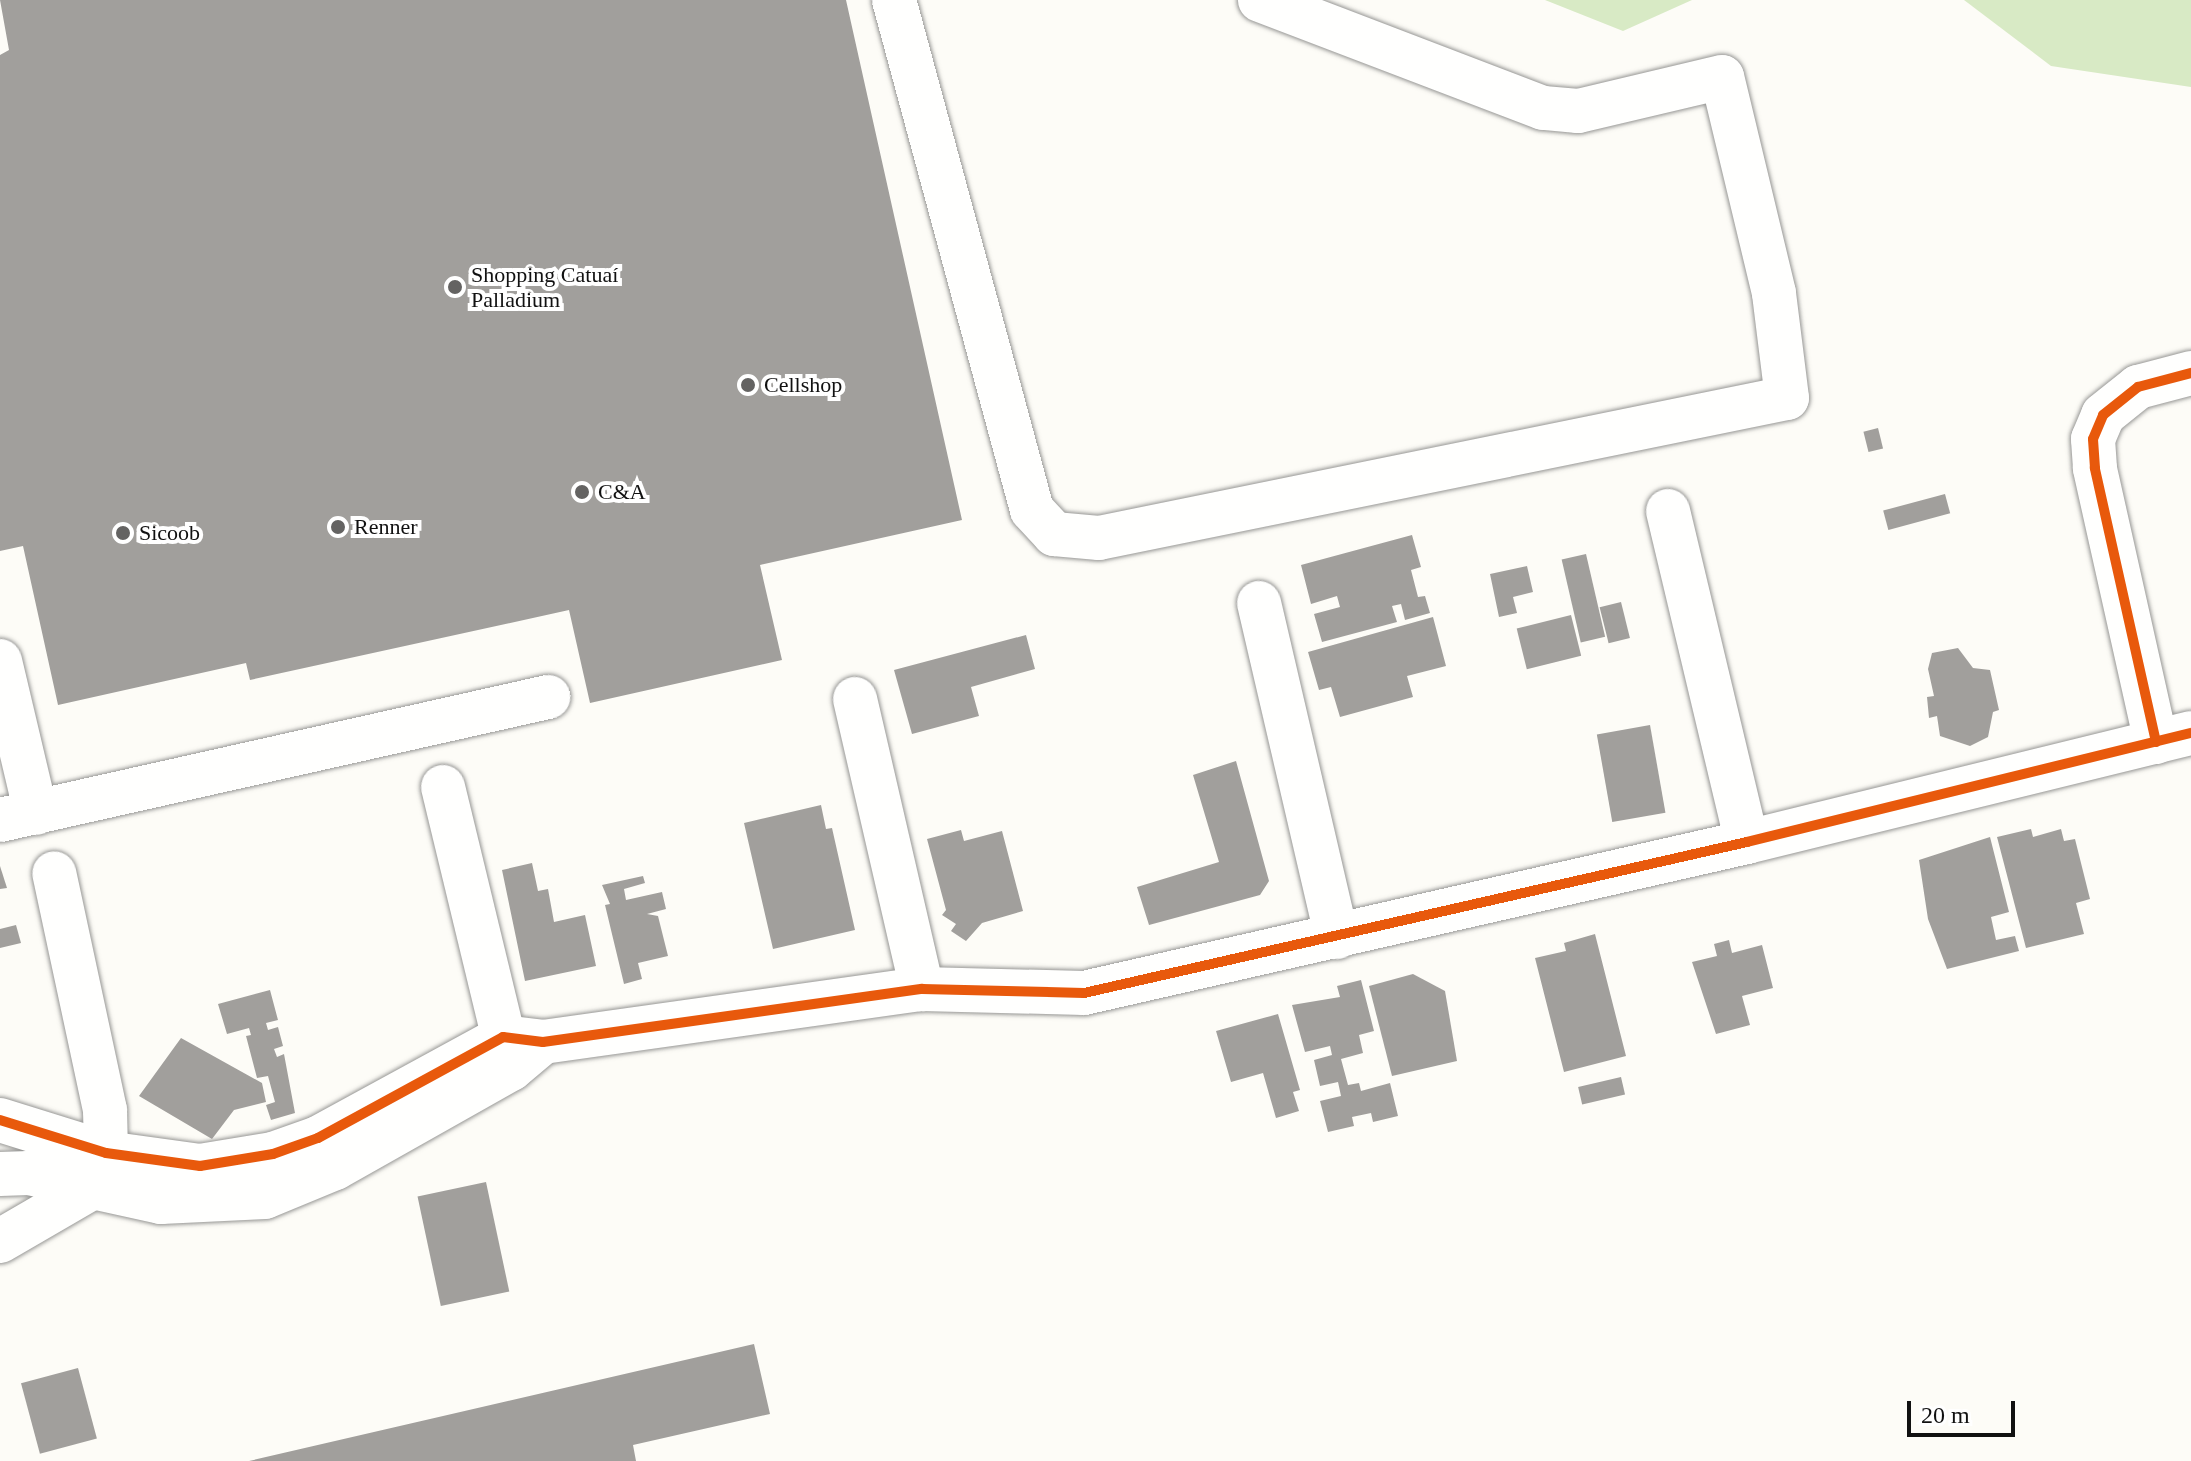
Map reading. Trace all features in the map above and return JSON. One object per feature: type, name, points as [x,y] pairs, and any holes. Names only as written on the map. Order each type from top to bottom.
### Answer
[{"type":"street","points":[[894,0],[1032,510],[1054,534],[1099,538],[1787,398],[1774,293],[1722,77],[1578,111],[1543,108],[1260,0]]},
{"type":"street","points":[[0,1174],[200,1166],[273,1154],[318,1138],[519,1049],[922,989],[1084,993],[1747,842],[2174,738],[2095,468],[2093,439],[2103,415],[2138,387],[2191,373]]},
{"type":"street","points":[[1668,511],[1747,842]]},
{"type":"street","points":[[1259,603],[1337,937]]},
{"type":"street","points":[[0,661],[18,817],[548,697]]},
{"type":"street","points":[[855,699],[922,989]]},
{"type":"street","points":[[443,787],[519,1049]]},
{"type":"street","points":[[54,873],[105,1110],[101,1170]]},
{"type":"street","points":[[0,1120],[101,1170]]},
{"type":"street","points":[[0,1241],[101,1170]]},
{"type":"green space","points":[[1545,0],[1692,0],[1623,31]]},
{"type":"green space","points":[[1964,0],[2191,0],[2191,87],[2051,66]]},
{"type":"building","name":"Shopping Catuaí Palladium","points":[[0,0],[846,0],[962,520],[760,565],[782,660],[590,703],[569,610],[250,680],[246,663],[58,705],[23,546],[0,551],[0,55],[9,50]]},
{"type":"building","points":[[1878,428],[1883,448],[1869,452],[1863,432]]},
{"type":"building","points":[[1945,494],[1950,513],[1888,530],[1883,511]]},
{"type":"building","points":[[1412,535],[1421,567],[1411,570],[1418,597],[1425,596],[1430,613],[1405,620],[1401,604],[1392,606],[1397,622],[1322,642],[1314,614],[1340,607],[1337,596],[1311,604],[1301,565]]},
{"type":"building","points":[[1586,554],[1605,637],[1581,642],[1562,560]]},
{"type":"building","points":[[1527,566],[1533,592],[1513,597],[1517,613],[1499,617],[1490,574]]},
{"type":"building","points":[[1621,602],[1630,638],[1609,643],[1600,607]]},
{"type":"building","points":[[1571,615],[1581,656],[1527,669],[1517,629]]},
{"type":"building","points":[[1433,617],[1446,666],[1407,676],[1413,697],[1340,717],[1331,687],[1319,690],[1308,652]]},
{"type":"building","points":[[1026,635],[1035,669],[971,687],[979,716],[912,734],[894,670]]},
{"type":"building","points":[[1958,648],[1973,668],[1990,670],[1999,710],[1993,712],[1988,737],[1970,746],[1940,736],[1937,716],[1929,718],[1927,697],[1934,696],[1928,669],[1932,653]]},
{"type":"building","points":[[1650,725],[1665,813],[1612,822],[1597,734]]},
{"type":"building","points":[[1236,761],[1269,881],[1260,895],[1149,925],[1137,887],[1219,862],[1193,775]]},
{"type":"building","points":[[821,805],[826,829],[832,828],[855,930],[773,949],[744,823]]},
{"type":"building","points":[[2031,829],[2033,837],[2061,829],[2064,841],[2075,839],[2090,899],[2076,903],[2084,934],[2026,948],[1997,837]]},
{"type":"building","points":[[961,830],[964,841],[1002,831],[1023,911],[982,923],[966,941],[951,931],[956,924],[942,915],[946,910],[927,839]]},
{"type":"building","points":[[1990,837],[2009,912],[1991,917],[1996,940],[2015,936],[2019,951],[1947,969],[1928,919],[1919,860]]},
{"type":"building","points":[[532,863],[538,891],[548,889],[554,922],[585,915],[596,966],[525,981],[502,870]]},
{"type":"building","points":[[0,866],[7,888],[0,889]]},
{"type":"building","points":[[643,876],[645,883],[624,889],[626,900],[662,892],[666,909],[647,914],[658,916],[668,956],[638,963],[642,979],[624,984],[605,905],[610,904],[602,885]]},
{"type":"building","points":[[16,925],[21,943],[0,948],[0,929]]},
{"type":"building","points":[[1595,934],[1626,1056],[1564,1072],[1535,958],[1566,951],[1564,943]]},
{"type":"building","points":[[1729,940],[1732,953],[1762,945],[1773,988],[1742,996],[1750,1025],[1716,1034],[1692,962],[1717,956],[1714,944]]},
{"type":"building","points":[[1413,974],[1445,991],[1457,1061],[1392,1076],[1369,986]]},
{"type":"building","points":[[1361,980],[1374,1031],[1359,1035],[1363,1053],[1341,1059],[1348,1085],[1359,1083],[1361,1091],[1390,1083],[1398,1116],[1373,1122],[1371,1113],[1352,1117],[1354,1126],[1328,1132],[1320,1101],[1341,1096],[1338,1082],[1320,1086],[1314,1060],[1332,1055],[1330,1046],[1305,1052],[1292,1005],[1340,997],[1337,986]]},
{"type":"building","points":[[270,990],[278,1020],[266,1023],[268,1030],[278,1027],[283,1046],[274,1049],[277,1057],[284,1054],[295,1113],[271,1120],[266,1105],[275,1102],[268,1076],[257,1078],[246,1036],[251,1035],[249,1028],[227,1034],[218,1004]]},
{"type":"building","points":[[1278,1014],[1300,1090],[1293,1092],[1299,1111],[1276,1118],[1263,1073],[1231,1082],[1216,1031]]},
{"type":"building","points":[[181,1038],[262,1083],[266,1102],[234,1110],[212,1139],[139,1096]]},
{"type":"building","points":[[1621,1077],[1625,1095],[1582,1104],[1578,1087]]},
{"type":"building","points":[[486,1182],[509,1292],[441,1306],[418,1197]]},
{"type":"building","points":[[754,1344],[770,1414],[633,1445],[636,1461],[249,1461]]},
{"type":"building","points":[[78,1368],[97,1439],[40,1454],[21,1383]]},
{"type":"cycle path","points":[[2156,742],[2095,468],[2093,439],[2103,415],[2138,387],[2191,373]]},
{"type":"cycle path","points":[[0,1120],[106,1153],[200,1166],[273,1154],[318,1138],[503,1037],[543,1042],[922,989],[1084,993],[1747,842],[2191,733]]},
{"type":"place","name":"Shopping Catuaí Palladium","points":[[455,287]]},
{"type":"place","name":"Cellshop","points":[[748,385]]},
{"type":"place","name":"C&A","points":[[582,492]]},
{"type":"place","name":"Renner","points":[[338,527]]},
{"type":"place","name":"Sicoob","points":[[123,533]]}]
